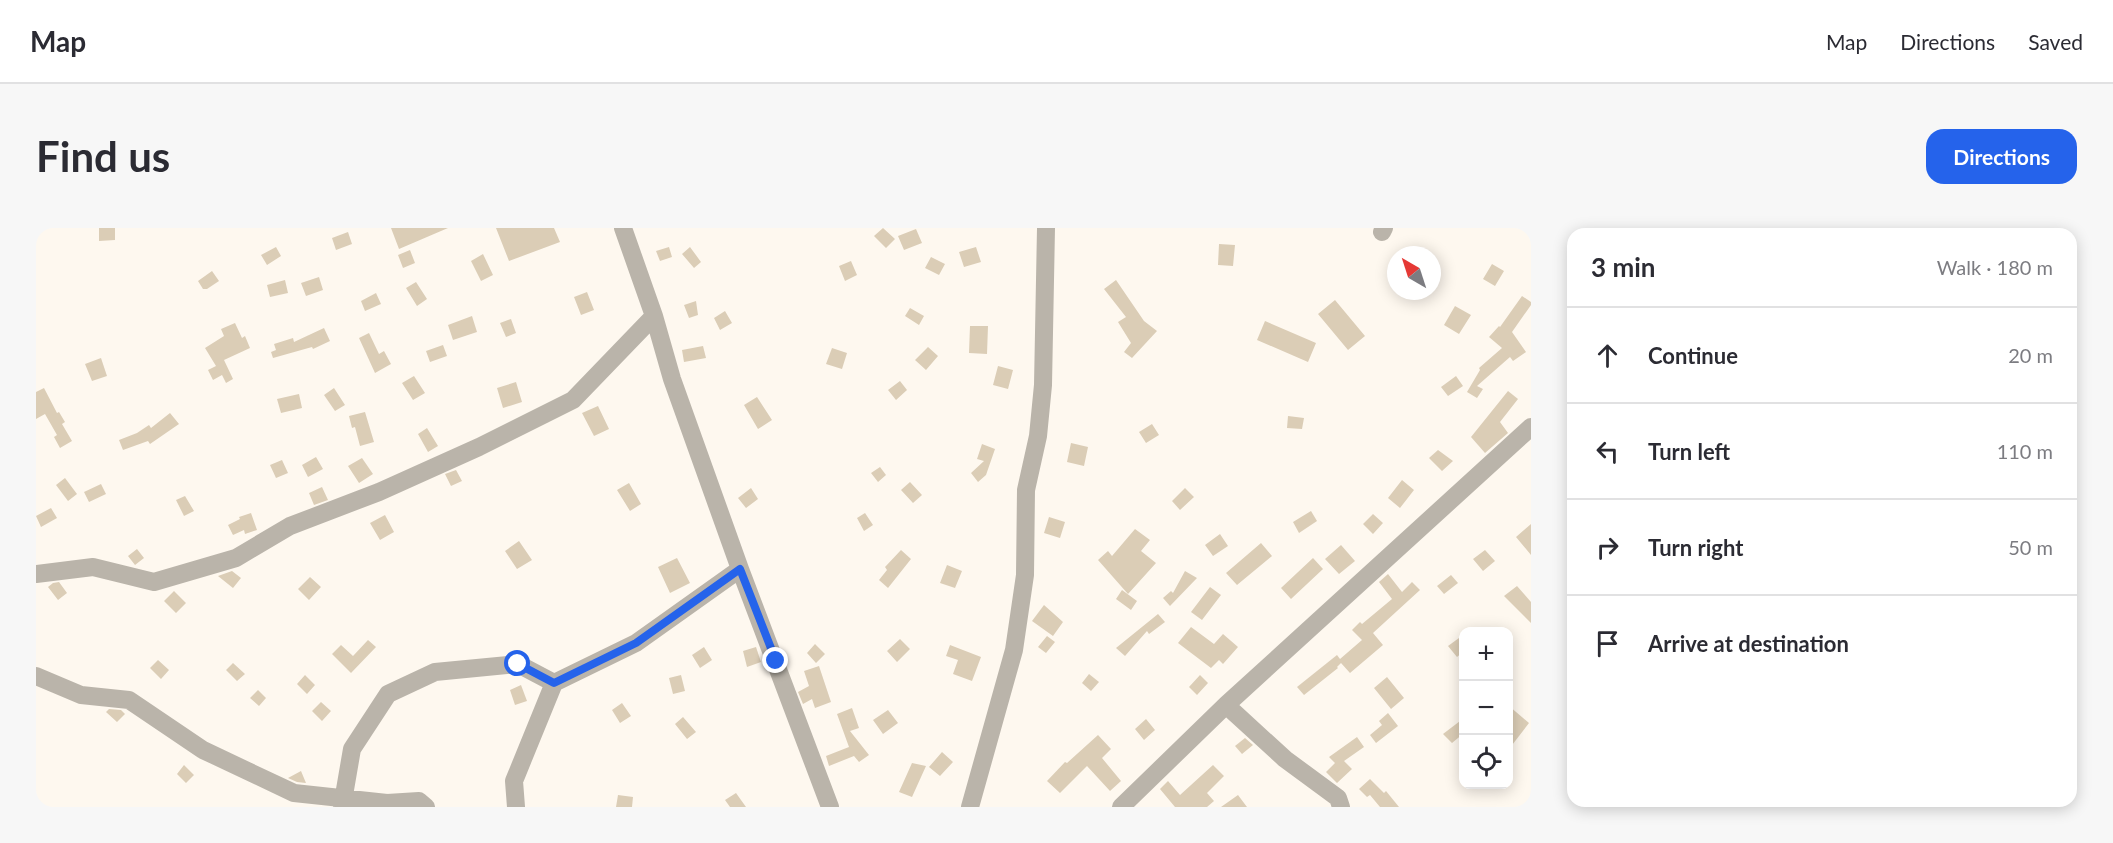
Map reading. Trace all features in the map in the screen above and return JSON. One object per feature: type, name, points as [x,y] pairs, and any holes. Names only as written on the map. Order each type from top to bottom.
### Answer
[{"type":"street","points":[[623,228],[654,316],[672,379],[740,569],[830,807]]},
{"type":"street","points":[[970,807],[1014,650],[1024,575],[1026,490],[1038,436],[1042,385],[1046,228]]},
{"type":"street","points":[[36,574],[93,567],[154,582],[237,558],[290,526],[379,492],[479,447],[573,400],[654,316]]},
{"type":"street","points":[[1124,806],[1226,705],[1531,427]]},
{"type":"street","points":[[516,807],[514,781],[554,683],[636,643],[740,569]]},
{"type":"street","points":[[342,802],[352,749],[388,694],[435,672],[518,664],[554,683]]},
{"type":"street","points":[[36,676],[81,695],[129,700],[203,750],[294,793],[342,802],[419,801],[426,807]]},
{"type":"street","points":[[1226,705],[1285,759],[1344,804]]},
{"type":"building","points":[[99,228],[115,228],[115,240],[99,241]]},
{"type":"building","points":[[391,228],[448,228],[399,249]]},
{"type":"building","points":[[496,228],[554,228],[560,242],[509,261]]},
{"type":"building","points":[[883,228],[895,239],[886,248],[874,236]]},
{"type":"building","points":[[916,229],[922,243],[904,250],[898,236]]},
{"type":"building","points":[[348,232],[352,244],[336,250],[332,238]]},
{"type":"building","points":[[1219,244],[1235,245],[1233,266],[1218,265]]},
{"type":"building","points":[[276,247],[281,256],[267,265],[261,255]]},
{"type":"building","points":[[669,247],[672,257],[660,261],[656,251]]},
{"type":"building","points":[[690,247],[701,262],[694,268],[682,254]]},
{"type":"building","points":[[976,247],[981,262],[964,267],[959,252]]},
{"type":"building","points":[[410,250],[415,263],[403,268],[398,255]]},
{"type":"building","points":[[483,254],[493,275],[481,281],[471,261]]},
{"type":"building","points":[[931,257],[945,264],[939,275],[925,268]]},
{"type":"building","points":[[851,261],[857,275],[845,281],[839,266]]},
{"type":"building","points":[[1492,264],[1504,271],[1495,286],[1483,279]]},
{"type":"building","points":[[212,271],[219,281],[203,289],[198,281]]},
{"type":"building","points":[[319,277],[323,290],[306,296],[301,283]]},
{"type":"building","points":[[285,280],[288,293],[270,297],[267,285]]},
{"type":"building","points":[[1116,280],[1144,321],[1157,331],[1132,358],[1124,352],[1131,343],[1118,322],[1126,317],[1104,289]]},
{"type":"building","points":[[416,282],[427,299],[417,306],[406,288]]},
{"type":"building","points":[[587,292],[594,310],[581,315],[574,297]]},
{"type":"building","points":[[376,293],[381,304],[365,311],[361,301]]},
{"type":"building","points":[[1522,296],[1531,302],[1531,305],[1512,332],[1526,352],[1513,361],[1510,357],[1477,386],[1483,389],[1477,398],[1467,392],[1479,368],[1502,348],[1489,337],[1500,327]]},
{"type":"building","points":[[1335,300],[1365,336],[1348,350],[1318,314]]},
{"type":"building","points":[[696,301],[698,315],[689,318],[684,305]]},
{"type":"building","points":[[1455,306],[1471,315],[1459,334],[1444,325]]},
{"type":"building","points":[[910,308],[924,316],[919,325],[905,316]]},
{"type":"building","points":[[725,311],[732,323],[720,330],[714,318]]},
{"type":"building","points":[[472,316],[477,332],[453,340],[448,325]]},
{"type":"building","points":[[511,319],[516,333],[506,337],[500,323]]},
{"type":"building","points":[[1265,321],[1316,343],[1308,362],[1257,340]]},
{"type":"building","points":[[235,323],[242,338],[245,336],[250,348],[224,360],[233,379],[226,383],[222,375],[213,380],[208,370],[216,366],[205,348],[224,336],[221,329]]},
{"type":"building","points":[[970,326],[988,326],[987,354],[969,353]]},
{"type":"building","points":[[324,328],[330,341],[313,349],[312,347],[273,358],[271,352],[276,350],[274,344],[293,338],[294,342]]},
{"type":"building","points":[[369,333],[379,354],[384,351],[391,364],[375,373],[359,338]]},
{"type":"building","points":[[443,345],[447,356],[430,362],[426,351]]},
{"type":"building","points":[[703,346],[706,358],[684,362],[682,350]]},
{"type":"building","points":[[928,347],[938,356],[926,370],[915,360]]},
{"type":"building","points":[[832,348],[847,353],[842,369],[826,364]]},
{"type":"building","points":[[101,358],[107,376],[92,381],[85,364]]},
{"type":"building","points":[[998,366],[1013,370],[1008,389],[993,385]]},
{"type":"building","points":[[414,376],[425,393],[413,400],[402,383]]},
{"type":"building","points":[[1456,376],[1463,386],[1448,396],[1441,387]]},
{"type":"building","points":[[900,381],[907,390],[896,400],[888,390]]},
{"type":"building","points":[[516,382],[522,402],[503,408],[497,388]]},
{"type":"building","points":[[44,388],[57,413],[59,412],[65,422],[62,424],[72,441],[60,448],[54,437],[57,435],[45,414],[36,419],[36,392]]},
{"type":"building","points":[[334,388],[345,405],[335,411],[324,395]]},
{"type":"building","points":[[1508,391],[1518,399],[1500,422],[1508,433],[1485,453],[1471,437]]},
{"type":"building","points":[[299,394],[302,408],[281,413],[277,399]]},
{"type":"building","points":[[757,397],[772,420],[758,429],[744,405]]},
{"type":"building","points":[[598,406],[609,429],[594,436],[582,413]]},
{"type":"building","points":[[365,412],[374,442],[360,446],[355,427],[352,428],[349,416]]},
{"type":"building","points":[[170,413],[179,424],[150,444],[148,441],[123,450],[119,440],[149,425],[151,428]]},
{"type":"building","points":[[1288,416],[1304,418],[1302,429],[1287,428]]},
{"type":"building","points":[[1152,424],[1159,435],[1146,443],[1139,432]]},
{"type":"building","points":[[427,428],[438,446],[428,452],[418,434]]},
{"type":"building","points":[[1071,443],[1088,447],[1084,466],[1067,462]]},
{"type":"building","points":[[982,444],[995,449],[986,475],[978,482],[971,473],[984,461],[977,459]]},
{"type":"building","points":[[1438,450],[1453,461],[1442,471],[1429,458]]},
{"type":"building","points":[[316,457],[323,469],[308,477],[302,465]]},
{"type":"building","points":[[362,458],[373,474],[359,483],[348,466]]},
{"type":"building","points":[[282,460],[288,473],[276,478],[270,465]]},
{"type":"building","points":[[880,467],[886,475],[878,482],[871,473]]},
{"type":"building","points":[[456,470],[462,481],[451,486],[445,474]]},
{"type":"building","points":[[65,478],[77,494],[68,501],[56,485]]},
{"type":"building","points":[[1402,480],[1414,490],[1400,508],[1388,498]]},
{"type":"building","points":[[910,482],[922,495],[913,503],[901,490]]},
{"type":"building","points":[[629,483],[641,504],[630,511],[617,490]]},
{"type":"building","points":[[101,484],[106,494],[89,502],[84,492]]},
{"type":"building","points":[[322,487],[328,500],[314,505],[309,493]]},
{"type":"building","points":[[751,488],[758,499],[746,508],[738,498]]},
{"type":"building","points":[[1185,488],[1194,497],[1180,510],[1172,501]]},
{"type":"building","points":[[185,496],[194,511],[184,516],[176,500]]},
{"type":"building","points":[[51,508],[57,518],[41,527],[36,516]]},
{"type":"building","points":[[1311,511],[1317,521],[1299,533],[1293,522]]},
{"type":"building","points":[[251,513],[257,530],[245,534],[244,530],[233,535],[228,525],[240,519],[239,517]]},
{"type":"building","points":[[865,513],[873,525],[864,531],[857,518]]},
{"type":"building","points":[[1373,514],[1383,523],[1373,534],[1363,524]]},
{"type":"building","points":[[385,515],[394,532],[380,540],[370,523]]},
{"type":"building","points":[[1049,517],[1065,522],[1060,538],[1044,533]]},
{"type":"building","points":[[1531,524],[1531,555],[1516,537]]},
{"type":"building","points":[[1135,529],[1150,540],[1141,551],[1156,563],[1128,594],[1098,560],[1108,551],[1112,556]]},
{"type":"building","points":[[1220,534],[1228,546],[1213,556],[1205,545]]},
{"type":"building","points":[[519,541],[532,560],[517,569],[505,551]]},
{"type":"building","points":[[1261,543],[1272,556],[1237,585],[1226,573]]},
{"type":"building","points":[[1341,545],[1355,561],[1339,574],[1325,559]]},
{"type":"building","points":[[137,549],[144,558],[135,565],[128,556]]},
{"type":"building","points":[[901,550],[911,559],[888,588],[879,580],[887,570],[885,567]]},
{"type":"building","points":[[1485,550],[1495,561],[1483,571],[1473,559]]},
{"type":"building","points":[[677,558],[690,583],[670,593],[658,567]]},
{"type":"building","points":[[1313,558],[1323,569],[1291,599],[1281,588]]},
{"type":"building","points":[[947,565],[962,571],[955,588],[940,583]]},
{"type":"building","points":[[232,571],[241,578],[233,588],[218,576]]},
{"type":"building","points":[[1185,571],[1197,578],[1170,606],[1163,598],[1171,591],[1173,593]]},
{"type":"building","points":[[1388,574],[1402,592],[1412,582],[1420,590],[1373,633],[1383,645],[1350,673],[1341,663],[1338,668],[1304,695],[1297,687],[1337,655],[1340,659],[1362,640],[1352,630],[1392,599],[1379,582]]},
{"type":"building","points":[[1451,575],[1458,583],[1444,594],[1437,586]]},
{"type":"building","points":[[310,577],[321,587],[309,600],[298,589]]},
{"type":"building","points":[[59,582],[67,593],[58,600],[48,587]]},
{"type":"building","points":[[1517,586],[1531,602],[1531,623],[1504,596]]},
{"type":"building","points":[[1210,587],[1221,595],[1202,620],[1191,612]]},
{"type":"building","points":[[1122,590],[1137,601],[1131,610],[1116,599]]},
{"type":"building","points":[[174,591],[186,603],[176,613],[164,601]]},
{"type":"building","points":[[1044,605],[1063,622],[1053,636],[1032,621]]},
{"type":"building","points":[[1158,614],[1165,622],[1149,634],[1147,631],[1125,656],[1116,648]]},
{"type":"building","points":[[1191,627],[1214,644],[1223,634],[1238,647],[1223,664],[1219,660],[1211,668],[1178,643]]},
{"type":"building","points":[[1047,636],[1055,642],[1046,653],[1038,647]]},
{"type":"building","points":[[1459,638],[1459,655],[1457,657],[1448,646]]},
{"type":"building","points":[[900,639],[910,649],[897,662],[887,651]]},
{"type":"building","points":[[368,640],[376,647],[351,673],[332,654],[341,645],[353,656]]},
{"type":"building","points":[[815,644],[825,654],[816,663],[807,653]]},
{"type":"building","points":[[950,645],[981,657],[972,681],[953,674],[958,660],[946,656]]},
{"type":"building","points":[[704,647],[712,660],[700,668],[692,655]]},
{"type":"building","points":[[756,647],[761,662],[747,667],[743,651]]},
{"type":"building","points":[[158,660],[169,670],[161,679],[150,668]]},
{"type":"building","points":[[233,663],[245,674],[237,681],[226,670]]},
{"type":"building","points":[[819,666],[831,702],[815,708],[812,699],[803,704],[798,692],[809,686],[804,671]]},
{"type":"building","points":[[1089,674],[1099,682],[1091,691],[1082,683]]},
{"type":"building","points":[[305,675],[315,685],[307,694],[297,684]]},
{"type":"building","points":[[681,675],[685,691],[673,694],[669,678]]},
{"type":"building","points":[[1200,675],[1208,683],[1197,695],[1189,687]]},
{"type":"building","points":[[1387,677],[1404,698],[1391,709],[1374,688]]},
{"type":"building","points":[[521,685],[527,701],[515,705],[510,690]]},
{"type":"building","points":[[258,690],[266,698],[259,706],[250,698]]},
{"type":"building","points":[[321,702],[331,711],[322,721],[312,711]]},
{"type":"building","points":[[622,703],[631,716],[620,723],[612,710]]},
{"type":"building","points":[[852,708],[859,728],[850,731],[869,755],[859,762],[854,756],[829,766],[826,756],[849,747],[837,714]]},
{"type":"building","points":[[109,709],[121,710],[125,714],[117,722],[106,712]]},
{"type":"building","points":[[1513,709],[1529,723],[1513,744]]},
{"type":"building","points":[[888,710],[898,723],[883,734],[873,720]]},
{"type":"building","points":[[1388,713],[1398,726],[1376,743],[1370,735],[1382,725],[1379,721]]},
{"type":"building","points":[[683,717],[696,732],[687,739],[675,724]]},
{"type":"building","points":[[1146,719],[1155,730],[1144,740],[1135,729]]},
{"type":"building","points":[[1459,722],[1459,737],[1452,743],[1443,734]]},
{"type":"building","points":[[1098,735],[1111,749],[1102,758],[1121,781],[1110,791],[1087,766],[1060,793],[1047,781],[1065,762],[1067,763]]},
{"type":"building","points":[[1357,737],[1364,747],[1344,761],[1352,769],[1337,783],[1326,772],[1335,763],[1329,757]]},
{"type":"building","points":[[1245,738],[1253,745],[1242,754],[1235,746]]},
{"type":"building","points":[[942,752],[953,762],[940,776],[929,767]]},
{"type":"building","points":[[912,763],[926,766],[912,797],[899,792]]},
{"type":"building","points":[[184,765],[194,775],[186,783],[177,774]]},
{"type":"building","points":[[1213,765],[1224,776],[1207,793],[1214,801],[1207,807],[1175,807],[1160,789],[1168,781],[1180,795]]},
{"type":"building","points":[[301,771],[306,783],[288,778]]},
{"type":"building","points":[[1370,779],[1384,793],[1386,791],[1399,807],[1380,807],[1370,795],[1367,797],[1359,789]]},
{"type":"building","points":[[736,793],[746,807],[730,807],[725,800]]},
{"type":"building","points":[[618,795],[633,797],[632,807],[616,807]]},
{"type":"building","points":[[1238,795],[1247,807],[1221,807]]},
{"type":"route","points":[[518,664],[554,683],[636,643],[740,569],[776,661]]}]
